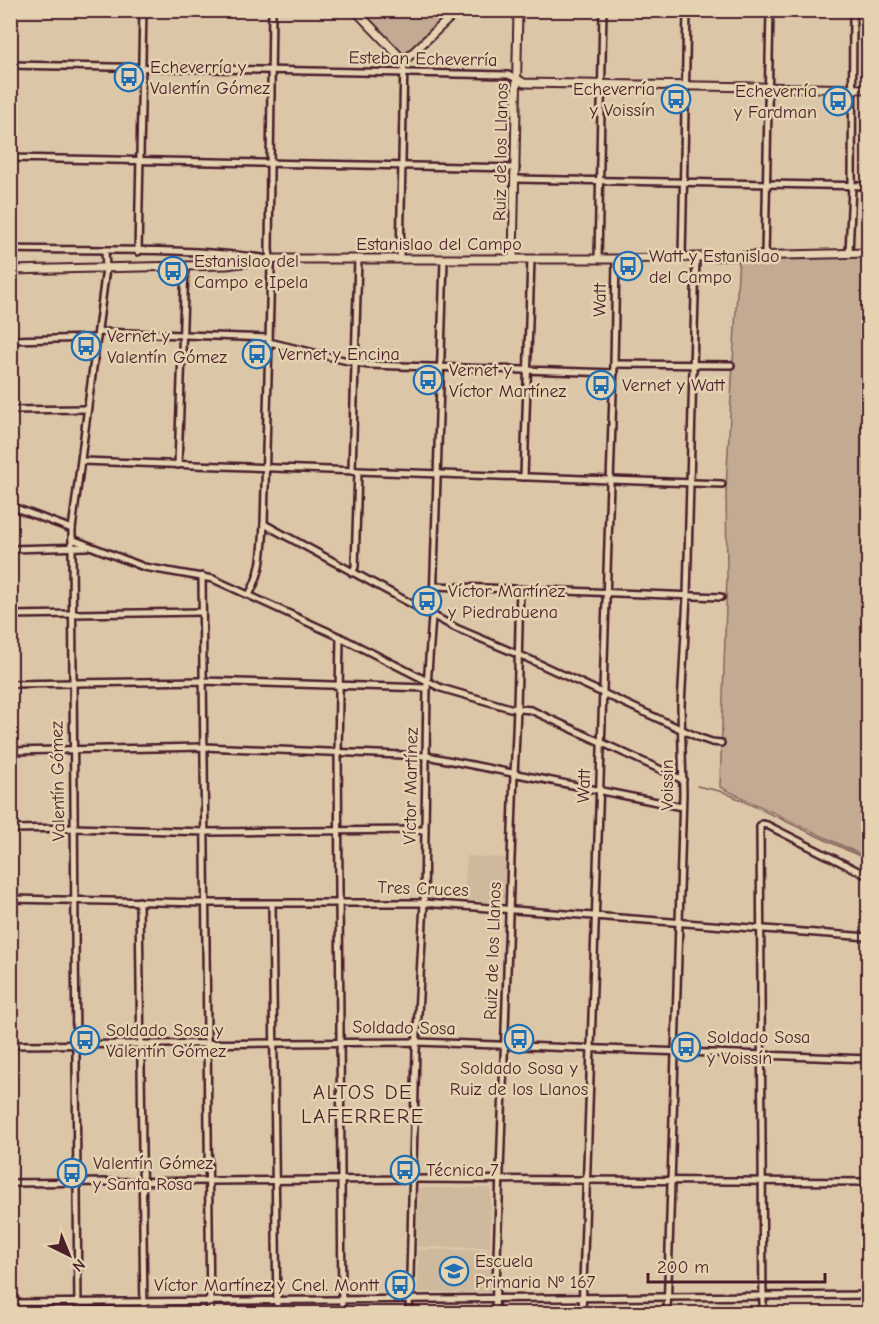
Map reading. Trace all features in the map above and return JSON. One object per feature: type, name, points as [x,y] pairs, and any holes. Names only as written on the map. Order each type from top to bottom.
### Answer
[{"type":"street","points":[[10,122],[12,10]]},
{"type":"street","points":[[138,252],[143,10]]},
{"type":"street","points":[[249,595],[262,566],[264,524],[269,340],[272,10]]},
{"type":"street","points":[[355,10],[404,61],[400,259]]},
{"type":"street","points":[[404,61],[458,10]]},
{"type":"street","name":"Ruiz de los Llanos","points":[[513,259],[518,10]]},
{"type":"street","name":"Watt","points":[[598,259],[603,10]]},
{"type":"street","points":[[682,257],[687,10]]},
{"type":"street","points":[[765,256],[770,10]]},
{"type":"street","points":[[849,254],[852,186],[853,10]]},
{"type":"street","name":"Esteban Echeverría","points":[[11,65],[508,75],[524,83],[868,89]]},
{"type":"street","points":[[10,158],[516,168]]},
{"type":"street","points":[[515,179],[868,186]]},
{"type":"street","points":[[10,249],[233,255],[270,259]]},
{"type":"street","name":"Valentín Gómez","points":[[78,1314],[72,529],[106,268],[105,251]]},
{"type":"street","name":"Estanislao del Campo","points":[[10,270],[227,265],[270,259],[616,259],[868,253]]},
{"type":"street","name":"Voissin","points":[[667,1314],[696,257]]},
{"type":"street","points":[[352,573],[355,567],[358,258]]},
{"type":"street","points":[[524,477],[531,259]]},
{"type":"street","name":"Watt","points":[[582,1314],[616,259]]},
{"type":"street","name":"Víctor Martínez","points":[[409,1314],[417,1042],[424,903],[427,688],[433,616],[444,260]]},
{"type":"street","points":[[178,465],[185,266]]},
{"type":"street","points":[[10,340],[98,335],[183,334],[269,340],[356,363],[614,373]]},
{"type":"street","points":[[614,363],[730,365]]},
{"type":"street","points":[[10,410],[87,409]]},
{"type":"street","points":[[82,461],[722,484]]},
{"type":"street","points":[[10,506],[72,529]]},
{"type":"street","points":[[264,524],[433,616],[707,741],[721,742]]},
{"type":"street","points":[[72,539],[144,567],[213,579],[340,637],[441,688],[518,709],[531,710],[682,780]]},
{"type":"street","points":[[10,549],[88,547]]},
{"type":"street","points":[[202,576],[210,1314]]},
{"type":"street","points":[[434,586],[721,597]]},
{"type":"street","name":"Ruiz de los Llanos","points":[[495,1314],[518,709],[520,590]]},
{"type":"street","points":[[10,615],[202,612]]},
{"type":"street","points":[[340,637],[338,831],[342,1314]]},
{"type":"street","points":[[10,684],[203,681],[427,688]]},
{"type":"street","points":[[10,751],[204,747],[427,756],[682,807]]},
{"type":"street","points":[[763,1314],[759,830],[762,824],[868,876]]},
{"type":"street","points":[[10,829],[73,828],[205,832],[425,830]]},
{"type":"street","name":"Tres Cruces","points":[[10,899],[272,904],[424,903],[868,937]]},
{"type":"street","points":[[139,902],[144,1314]]},
{"type":"street","points":[[272,904],[276,1314]]},
{"type":"street","name":"Soldado Sosa","points":[[10,1045],[417,1042],[868,1059]]},
{"type":"street","points":[[10,1184],[413,1179],[868,1182]]},
{"type":"street","points":[[10,1236],[12,1314]]},
{"type":"street","points":[[11,1303],[868,1295]]},
{"type":"shaded area","points":[[361,11],[454,11],[406,57]]},
{"type":"shaded area","points":[[868,254],[868,858],[720,787],[727,576],[726,487],[739,256]]},
{"type":"shaded area","points":[[467,856],[507,858],[504,903],[463,900]]},
{"type":"shaded area","points":[[418,1188],[491,1188],[490,1247],[417,1247]]},
{"type":"shaded area","name":"Escuela Primaria Nº 167","points":[[418,1250],[490,1250],[490,1292],[418,1292]]},
{"type":"waterway","points":[[697,786],[724,792],[868,860]]},
{"type":"place","name":"Echeverría y Valentín Gómez","points":[[129,77]]},
{"type":"place","name":"Echeverría y Voissín","points":[[676,99]]},
{"type":"place","name":"Echeverría y Fardman","points":[[838,101]]},
{"type":"place","name":"Watt y Estanislao del Campo","points":[[628,266]]},
{"type":"place","name":"Estanislao del Campo e Ipela","points":[[173,271]]},
{"type":"place","name":"Vernet y Valentín Gómez","points":[[86,346]]},
{"type":"place","name":"Vernet y Encina","points":[[257,354]]},
{"type":"place","name":"Vernet y Víctor Martínez","points":[[428,380]]},
{"type":"place","name":"Vernet y Watt","points":[[601,385]]},
{"type":"place","name":"Víctor Martínez y Piedrabuena","points":[[427,601]]},
{"type":"place","name":"Soldado Sosa y Ruiz de los Llanos","points":[[519,1039]]},
{"type":"place","name":"Soldado Sosa y Valentín Gómez","points":[[85,1040]]},
{"type":"place","name":"Soldado Sosa y Voissín","points":[[686,1047]]},
{"type":"place","name":"Técnica 7","points":[[405,1170]]},
{"type":"place","name":"Valentín Gómez y Santa Rosa","points":[[72,1173]]},
{"type":"place","name":"Escuela Primaria Nº 167","points":[[454,1271]]},
{"type":"place","name":"Víctor Martínez y Cnel. Montt","points":[[400,1285]]},
{"type":"district","name":"ALTOS DE LAFERRERE","points":[[363,1104]]}]
